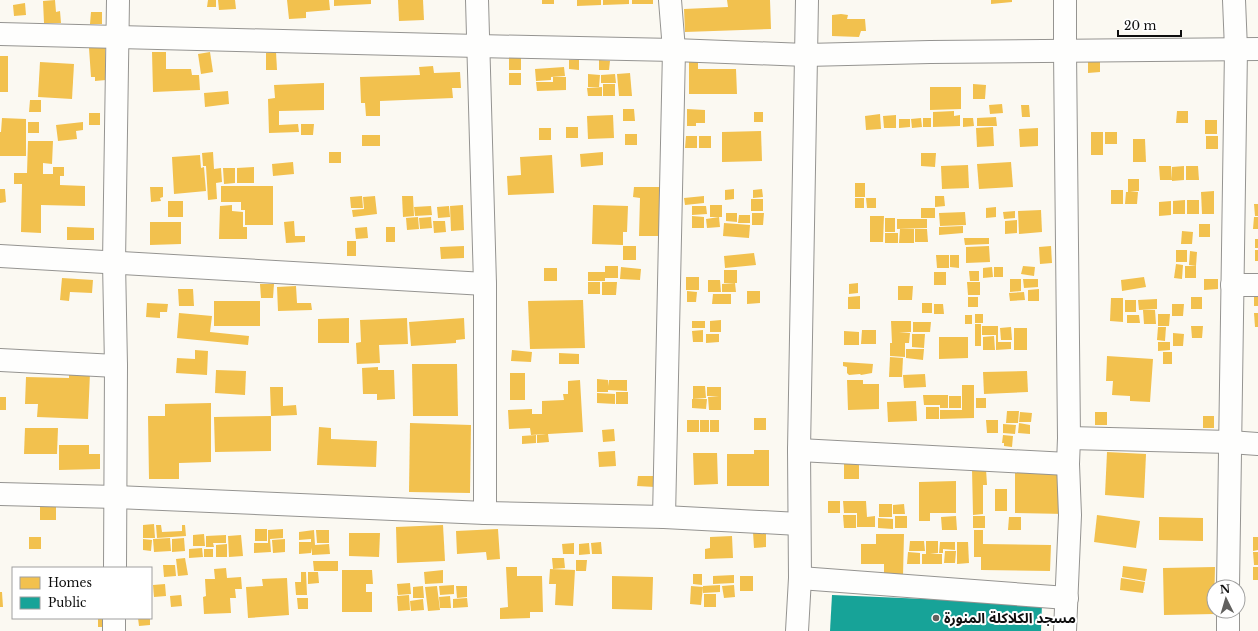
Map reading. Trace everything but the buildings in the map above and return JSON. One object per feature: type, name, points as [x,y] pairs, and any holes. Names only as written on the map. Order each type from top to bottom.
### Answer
[{"type":"street","points":[[115,567],[116,366],[114,262],[118,0]]},
{"type":"street","points":[[477,0],[485,284],[485,512]]},
{"type":"street","points":[[664,517],[674,50],[670,0]]},
{"type":"street","points":[[797,631],[800,578],[799,450],[807,0]]},
{"type":"street","points":[[1066,0],[1065,51],[1068,464],[1070,515],[1066,631]]},
{"type":"street","points":[[1228,579],[1236,49],[1234,0]]},
{"type":"street","points":[[0,34],[674,50],[806,55],[930,52],[1258,49]]},
{"type":"street","points":[[0,256],[485,284]]},
{"type":"street","points":[[1232,285],[1258,285]]},
{"type":"street","points":[[0,360],[116,366]]},
{"type":"street","points":[[1069,438],[1258,444]]},
{"type":"street","points":[[799,450],[1068,464]]},
{"type":"street","points":[[0,494],[664,517],[799,524]]},
{"type":"street","points":[[800,578],[1067,598]]},
{"type":"street","points":[[114,619],[114,631]]},
{"type":"street","points":[[1228,619],[1228,631]]},
{"type":"place","name":"مسجد الكلاكلة المنورة","points":[[936,618]]}]
